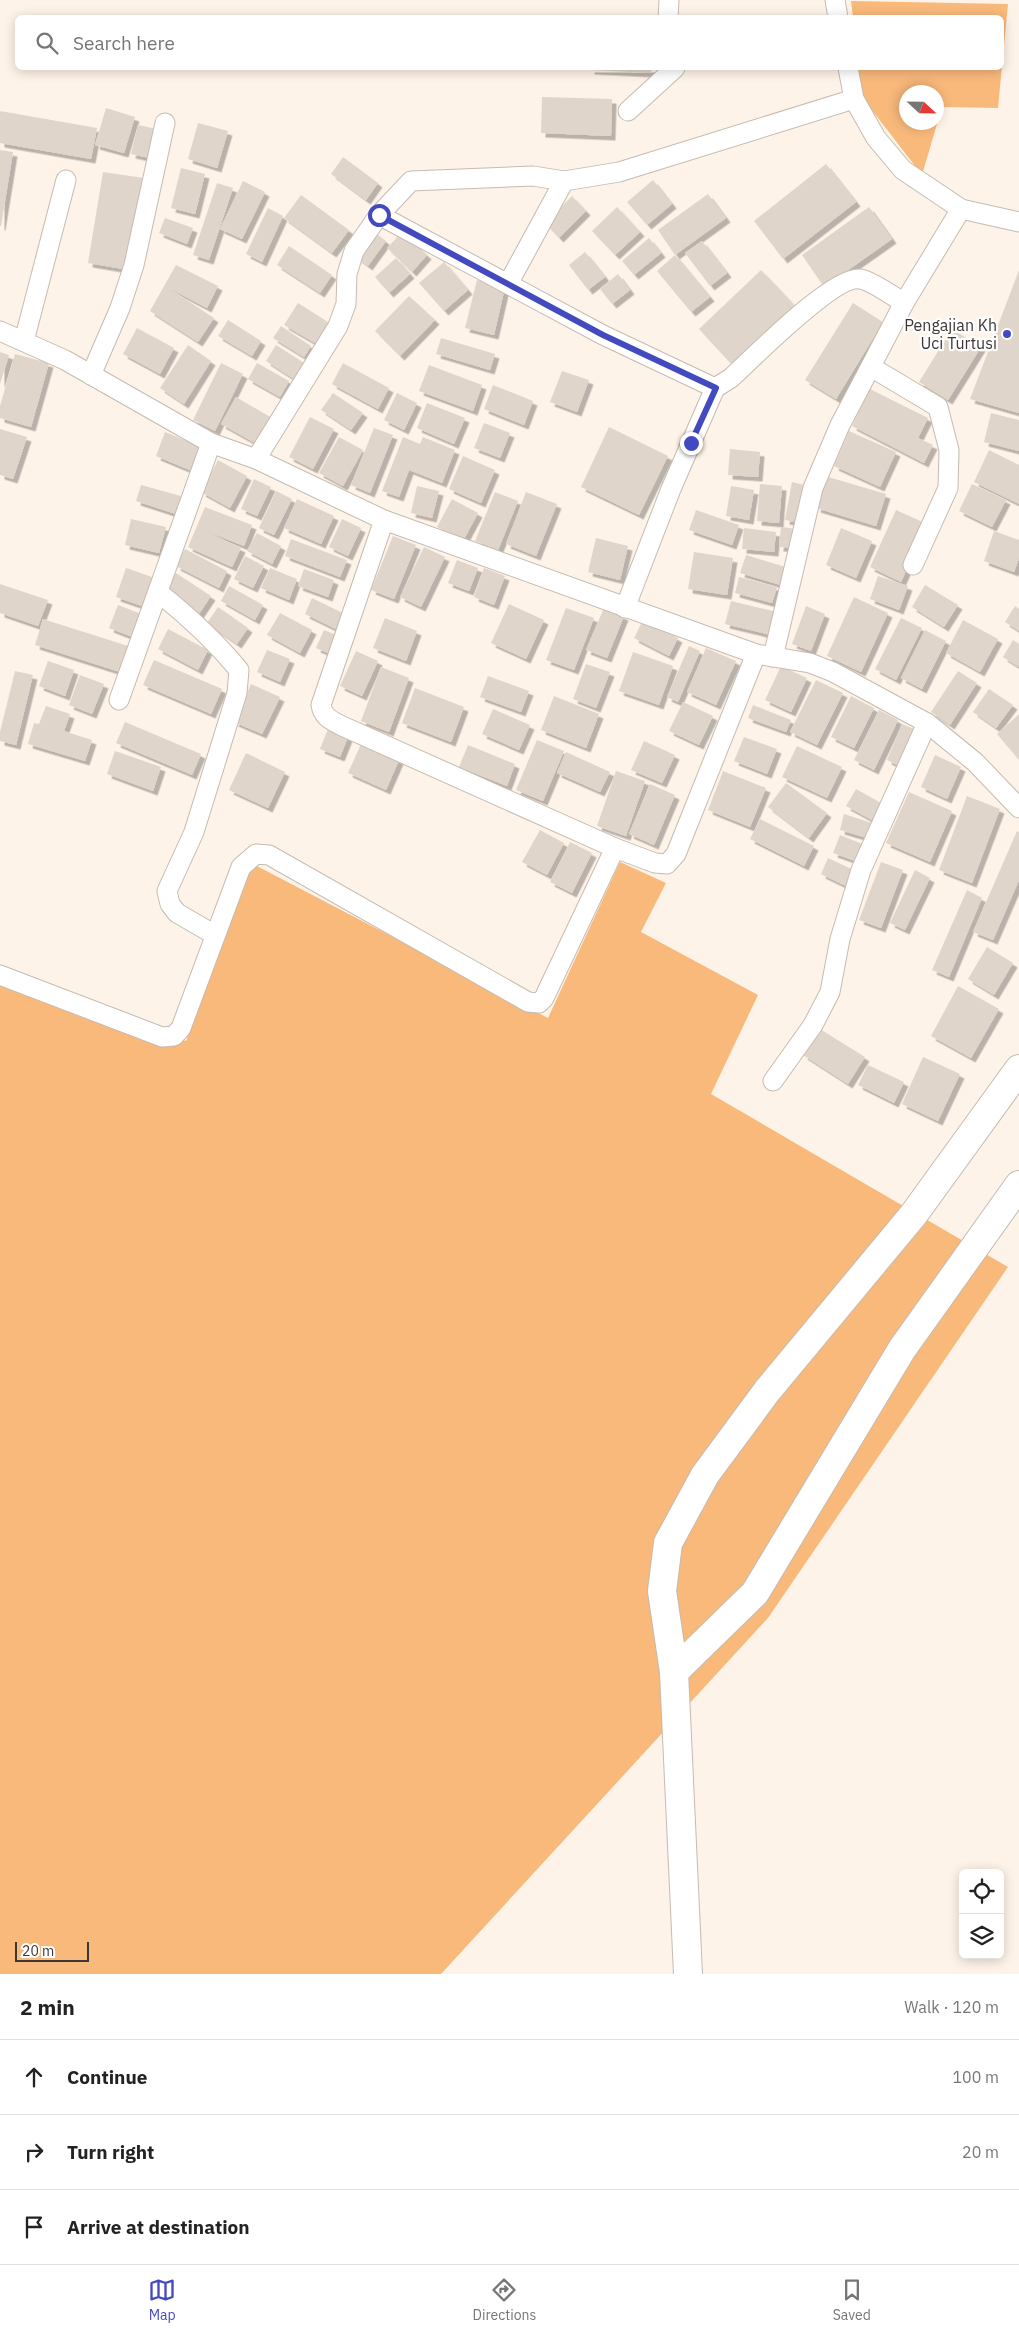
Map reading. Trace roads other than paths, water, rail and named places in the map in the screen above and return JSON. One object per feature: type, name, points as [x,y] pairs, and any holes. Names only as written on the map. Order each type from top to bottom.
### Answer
[{"type":"street","points":[[668,15],[669,0]]},
{"type":"street","points":[[835,0],[838,15]]},
{"type":"street","points":[[848,70],[854,99],[876,138],[902,170],[962,209],[1019,222]]},
{"type":"street","points":[[628,111],[668,71]]},
{"type":"street","points":[[256,459],[338,326],[346,304],[347,274],[354,251],[379,215],[411,181],[533,176],[564,181],[619,172],[854,99]]},
{"type":"street","points":[[91,375],[120,308],[134,265],[164,123]]},
{"type":"street","points":[[24,342],[66,180]]},
{"type":"street","points":[[508,284],[564,181]]},
{"type":"street","points":[[384,520],[321,705],[322,711],[327,717],[340,725],[615,848],[655,863],[667,864],[676,854],[764,656],[813,488],[840,425],[904,303],[962,209]]},
{"type":"street","points":[[379,215],[603,335],[716,388]]},
{"type":"street","points":[[624,608],[671,489],[716,388],[731,378],[826,292],[848,280],[861,279],[904,303]]},
{"type":"street","points":[[0,331],[65,360],[211,443],[256,459],[384,520],[624,608],[764,656],[810,663],[833,672],[927,723],[975,762],[1019,808]]},
{"type":"street","points":[[870,367],[938,407],[949,450],[948,488],[913,565]]},
{"type":"street","points":[[119,700],[159,593],[211,443]]},
{"type":"street","points":[[159,593],[194,622],[239,670],[237,693],[194,832],[167,891],[170,904],[177,913],[215,935]]},
{"type":"street","points":[[773,1081],[813,1025],[830,992],[840,939],[861,870],[927,723]]},
{"type":"street","points":[[0,976],[162,1037],[174,1036],[181,1028],[241,867],[256,854],[269,856],[528,1002],[539,1003],[544,998],[615,848]]},
{"type":"street","points":[[688,1974],[674,1672],[662,1591],[668,1543],[705,1474],[767,1391],[914,1214],[1019,1069]]},
{"type":"street","points":[[674,1672],[755,1593],[902,1349],[1019,1185]]},
{"type":"place","name":"Pengajian Kh Uci Turtusi","points":[[1007,334]]}]
